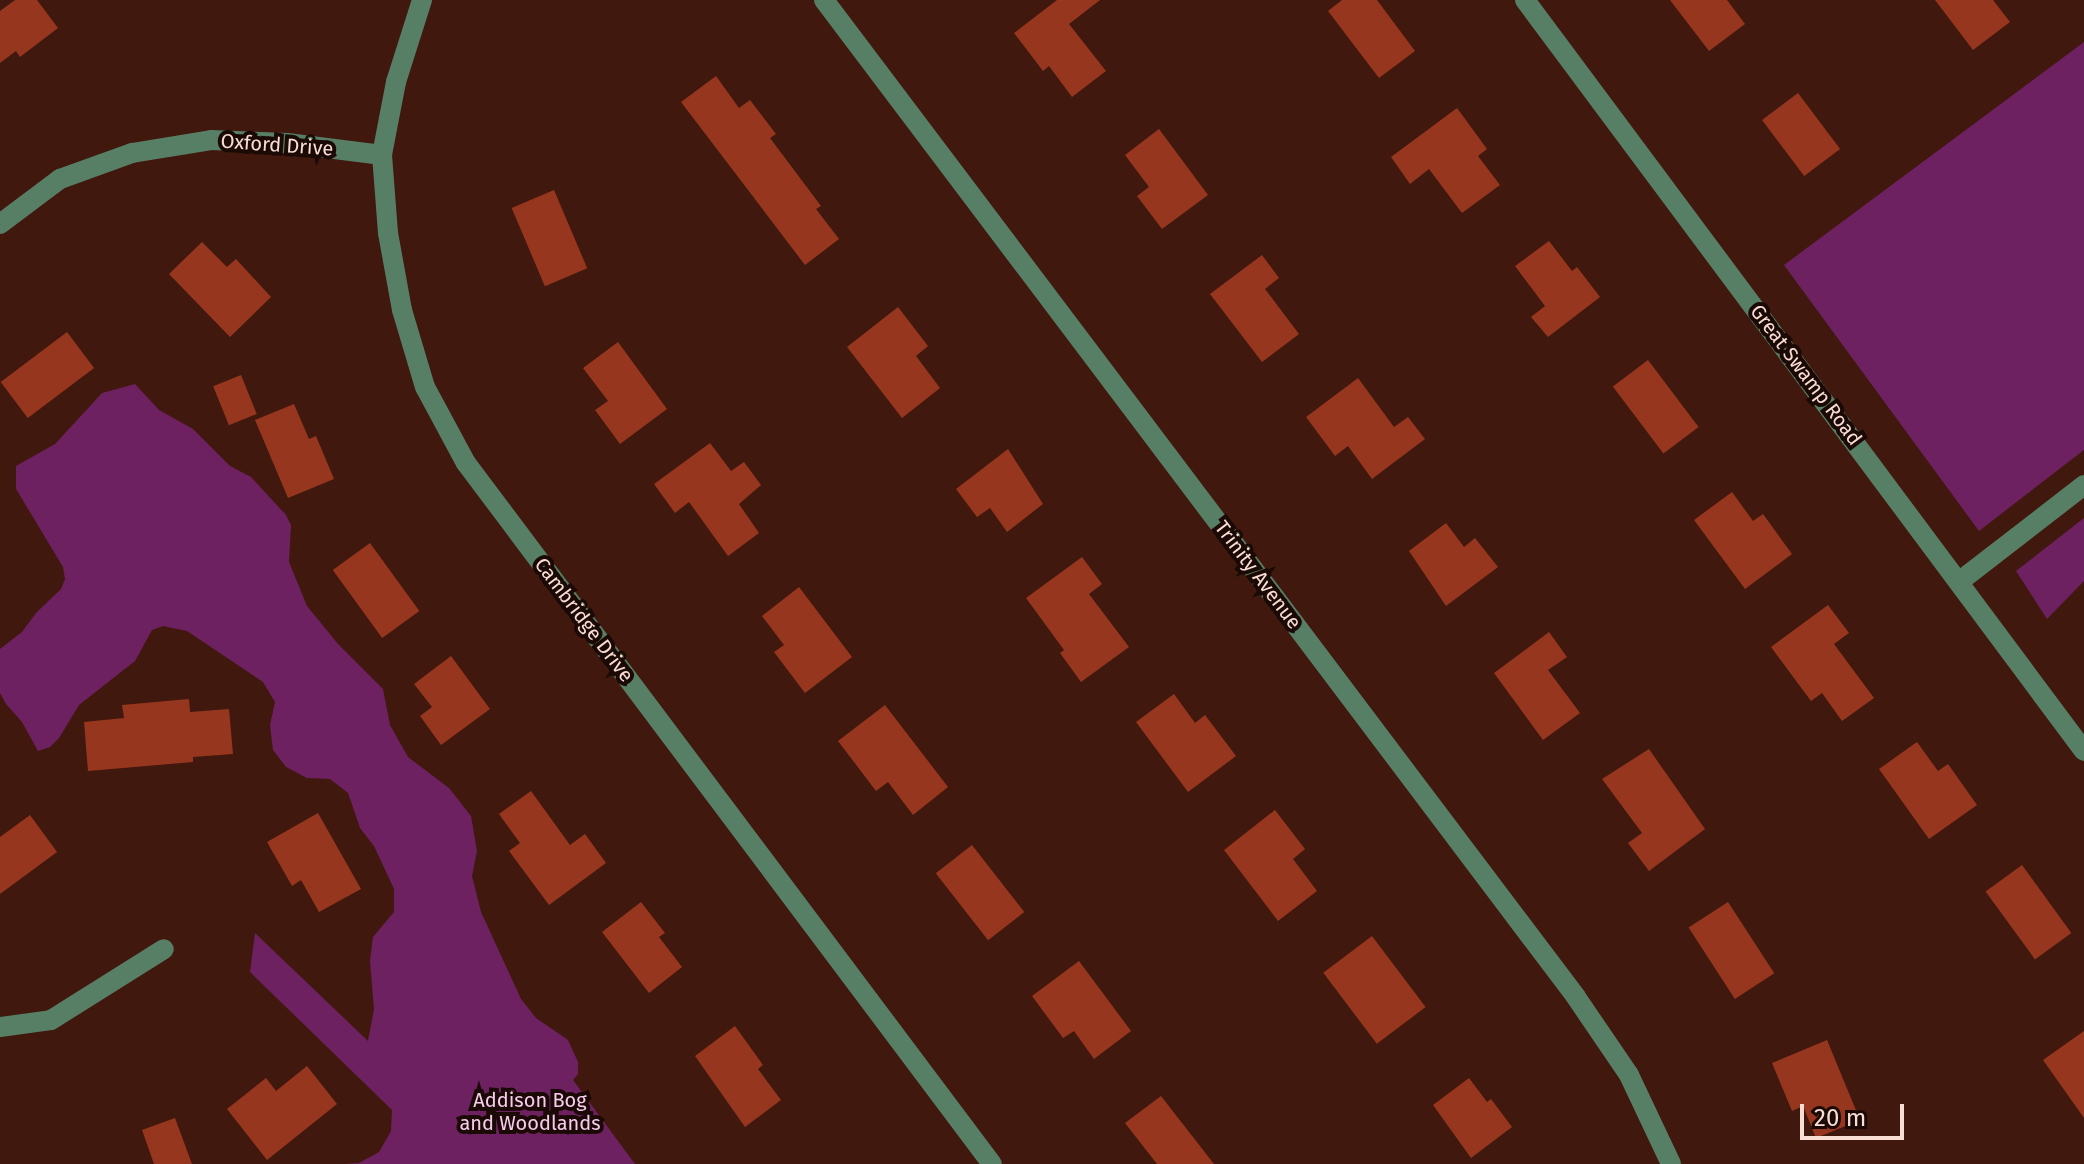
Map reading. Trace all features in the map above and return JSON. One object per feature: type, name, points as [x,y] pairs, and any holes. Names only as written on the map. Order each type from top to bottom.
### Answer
[{"type":"street","name":"Cambridge Drive","points":[[422,0],[396,82],[382,155],[388,233],[404,318],[425,387],[466,463],[992,1164]]},
{"type":"street","name":"Trinity Avenue","points":[[824,0],[1576,997],[1629,1075],[1671,1164]]},
{"type":"street","name":"Great Swamp Road","points":[[1525,0],[2084,751]]},
{"type":"street","name":"Oxford Drive","points":[[0,224],[60,179],[132,153],[211,140],[287,143],[382,155]]},
{"type":"street","points":[[1960,581],[2084,485]]},
{"type":"street","points":[[0,1027],[51,1020],[164,949]]},
{"type":"green space","points":[[2084,42],[2084,450],[1979,531],[1784,265]]},
{"type":"green space","name":"Addison Bog and Woodlands","points":[[135,384],[159,410],[193,429],[230,466],[251,477],[286,515],[291,525],[289,562],[307,606],[338,644],[383,689],[390,725],[408,757],[449,788],[471,816],[477,851],[472,876],[481,912],[521,999],[536,1018],[568,1040],[578,1062],[578,1074],[573,1080],[635,1164],[345,1164],[359,1163],[379,1152],[391,1131],[392,1110],[250,972],[255,933],[368,1041],[374,1009],[370,961],[373,937],[394,912],[394,889],[374,846],[360,828],[348,793],[330,779],[307,778],[286,767],[273,750],[270,725],[275,702],[263,682],[187,631],[163,626],[152,630],[135,661],[79,705],[50,747],[38,751],[22,722],[6,704],[0,693],[0,649],[22,632],[61,589],[65,579],[63,567],[16,489],[16,466],[55,444],[102,393]]},
{"type":"green space","points":[[2084,518],[2084,581],[2047,619],[2016,571]]},
{"type":"building","points":[[15,0],[37,0],[58,28],[20,57],[16,51],[0,63],[0,11]]},
{"type":"building","points":[[1057,0],[1100,0],[1069,24],[1106,71],[1072,97],[1049,66],[1043,71],[1014,33]]},
{"type":"building","points":[[1342,0],[1377,0],[1415,51],[1379,78],[1328,11]]},
{"type":"building","points":[[1670,0],[1727,0],[1745,24],[1709,51]]},
{"type":"building","points":[[1935,0],[1993,0],[2010,22],[1973,50]]},
{"type":"building","points":[[716,76],[739,108],[750,100],[776,134],[770,138],[821,206],[816,209],[839,239],[805,265],[681,102]]},
{"type":"building","points":[[1798,93],[1840,149],[1804,176],[1762,120]]},
{"type":"building","points":[[1457,108],[1487,149],[1478,156],[1500,185],[1462,213],[1429,169],[1410,184],[1391,157]]},
{"type":"building","points":[[1159,129],[1208,195],[1162,229],[1137,196],[1149,187],[1125,155]]},
{"type":"building","points":[[554,190],[587,268],[545,286],[512,208]]},
{"type":"building","points":[[1549,241],[1572,271],[1577,267],[1600,297],[1548,337],[1531,317],[1545,306],[1515,266]]},
{"type":"building","points":[[202,242],[227,267],[236,259],[271,297],[230,337],[169,274]]},
{"type":"building","points":[[1262,255],[1279,278],[1265,289],[1299,334],[1262,362],[1210,294]]},
{"type":"building","points":[[898,307],[928,346],[916,356],[940,388],[902,418],[847,347]]},
{"type":"building","points":[[67,332],[94,368],[28,418],[1,382]]},
{"type":"building","points":[[618,342],[667,409],[620,444],[595,410],[608,401],[583,368]]},
{"type":"building","points":[[1648,360],[1699,427],[1663,454],[1613,386]]},
{"type":"building","points":[[241,375],[257,414],[229,425],[213,386]]},
{"type":"building","points":[[1358,378],[1394,427],[1408,417],[1425,439],[1372,479],[1348,446],[1335,456],[1306,417]]},
{"type":"building","points":[[294,404],[309,439],[316,436],[334,479],[288,498],[255,420]]},
{"type":"building","points":[[710,443],[731,471],[744,462],[761,485],[739,504],[759,533],[728,556],[689,502],[675,513],[654,484]]},
{"type":"building","points":[[1008,449],[1043,504],[1007,532],[990,508],[977,517],[956,489]]},
{"type":"building","points":[[1732,492],[1753,521],[1763,514],[1792,554],[1745,589],[1694,520]]},
{"type":"building","points":[[1446,523],[1464,547],[1475,538],[1498,567],[1446,606],[1409,551]]},
{"type":"building","points":[[370,543],[419,611],[382,638],[333,570]]},
{"type":"building","points":[[1082,557],[1102,584],[1089,594],[1129,647],[1081,682],[1060,653],[1064,650],[1026,598]]},
{"type":"building","points":[[799,587],[852,657],[805,693],[774,652],[784,645],[762,616]]},
{"type":"building","points":[[1828,605],[1849,633],[1834,644],[1874,698],[1842,721],[1822,693],[1811,701],[1771,647]]},
{"type":"building","points":[[1549,632],[1567,657],[1548,670],[1580,713],[1543,740],[1494,673]]},
{"type":"building","points":[[451,656],[490,709],[441,745],[420,716],[432,707],[414,684]]},
{"type":"building","points":[[1174,694],[1195,723],[1205,715],[1236,756],[1188,792],[1136,722]]},
{"type":"building","points":[[189,699],[190,712],[229,709],[233,754],[193,757],[193,762],[88,771],[84,722],[124,718],[122,705]]},
{"type":"building","points":[[885,705],[948,787],[913,815],[888,782],[876,791],[838,741]]},
{"type":"building","points":[[1917,742],[1938,771],[1948,764],[1977,805],[1929,839],[1879,769]]},
{"type":"building","points":[[1649,749],[1705,829],[1649,871],[1628,843],[1642,833],[1602,779]]},
{"type":"building","points":[[531,791],[570,845],[585,834],[606,863],[549,905],[509,851],[520,843],[499,814]]},
{"type":"building","points":[[1275,810],[1305,849],[1293,859],[1317,891],[1278,921],[1224,850]]},
{"type":"building","points":[[318,813],[361,889],[319,912],[301,880],[292,886],[267,842]]},
{"type":"building","points":[[30,815],[57,852],[0,894],[0,837]]},
{"type":"building","points":[[972,845],[1024,912],[988,940],[936,873]]},
{"type":"building","points":[[2022,865],[2071,933],[2035,959],[1986,891]]},
{"type":"building","points":[[641,902],[665,933],[659,937],[682,967],[649,993],[602,932]]},
{"type":"building","points":[[1728,902],[1774,973],[1735,999],[1689,928]]},
{"type":"building","points":[[1372,936],[1426,1007],[1377,1044],[1323,973]]},
{"type":"building","points":[[1079,961],[1131,1031],[1094,1059],[1074,1031],[1063,1038],[1032,996]]},
{"type":"building","points":[[735,1026],[763,1065],[758,1069],[781,1100],[745,1127],[695,1056]]},
{"type":"building","points":[[2084,1031],[2084,1118],[2043,1060]]},
{"type":"building","points":[[1827,1040],[1860,1120],[1816,1138],[1803,1106],[1792,1111],[1772,1063]]},
{"type":"building","points":[[307,1066],[337,1104],[267,1160],[227,1109],[266,1078],[276,1091]]},
{"type":"building","points":[[1469,1078],[1487,1102],[1491,1099],[1512,1127],[1471,1158],[1433,1105]]},
{"type":"building","points":[[1161,1096],[1214,1164],[1157,1164],[1125,1123]]},
{"type":"building","points":[[175,1118],[192,1164],[154,1164],[142,1130]]}]
